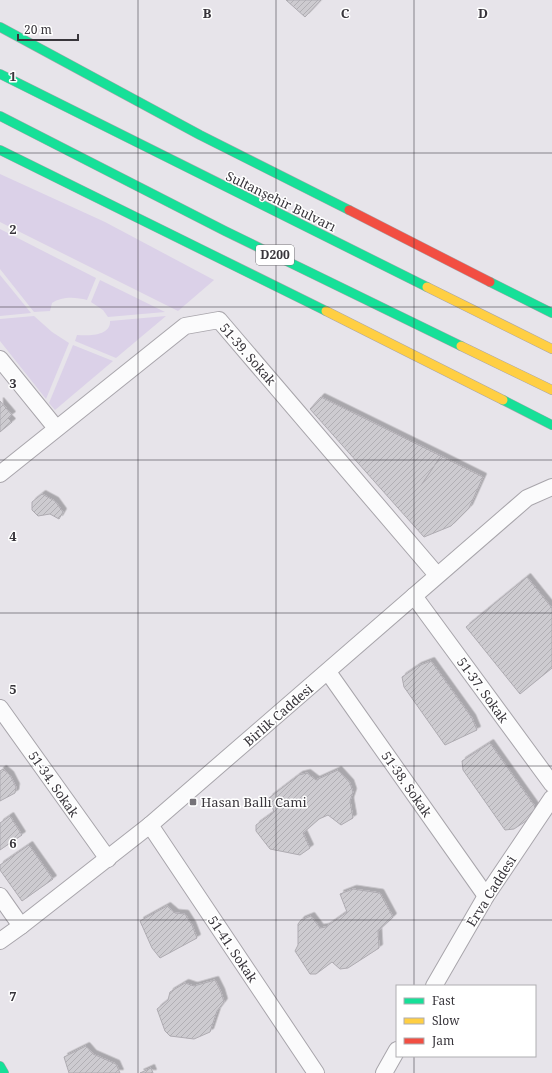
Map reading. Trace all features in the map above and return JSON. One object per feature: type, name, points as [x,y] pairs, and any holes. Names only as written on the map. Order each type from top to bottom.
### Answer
[{"type":"main road","points":[[0,27],[200,135],[552,312]]},
{"type":"main road","name":"Sultanşehir Bulvarı","points":[[0,74],[552,349]]},
{"type":"main road","name":"D200","points":[[0,116],[225,231],[552,390]]},
{"type":"main road","points":[[0,150],[432,363],[552,425]]},
{"type":"main road","points":[[0,1066],[4,1073]]},
{"type":"street","name":"51-39. Sokak","points":[[0,474],[185,326],[219,320],[437,575]]},
{"type":"street","points":[[0,359],[56,428]]},
{"type":"street","name":"Birlik Caddesi","points":[[0,941],[150,826],[527,498],[552,487]]},
{"type":"street","name":"51-37. Sokak","points":[[414,596],[552,784]]},
{"type":"street","name":"51-38. Sokak","points":[[328,672],[486,896]]},
{"type":"street","name":"51-34. Sokak","points":[[0,708],[108,859]]},
{"type":"street","name":"Erva Caddesi","points":[[435,985],[486,896],[552,798]]},
{"type":"street","name":"51-41. Sokak","points":[[150,826],[316,1073]]},
{"type":"street","points":[[0,896],[21,926]]},
{"type":"street","points":[[384,1073],[396,1052]]},
{"type":"shaded area","points":[[0,174],[105,222],[214,280],[178,311],[0,222]]},
{"type":"shaded area","points":[[0,229],[96,278],[87,300],[78,298],[60,299],[52,303],[50,311],[34,312],[0,269]]},
{"type":"shaded area","points":[[0,275],[31,313],[0,316]]},
{"type":"shaded area","points":[[100,280],[165,312],[108,317],[103,310],[91,302]]},
{"type":"shaded area","points":[[34,316],[52,332],[69,343],[46,399],[0,341],[0,319]]},
{"type":"shaded area","points":[[166,316],[116,358],[75,341],[77,335],[93,335],[107,330],[110,321]]},
{"type":"shaded area","points":[[73,345],[113,361],[55,410],[49,403]]},
{"type":"building","points":[[286,0],[321,0],[305,17]]},
{"type":"building","points":[[321,397],[441,456],[422,484],[398,508],[310,409]]},
{"type":"building","points":[[0,401],[12,415],[8,418],[12,422],[0,432]]},
{"type":"building","points":[[441,456],[483,477],[469,508],[451,526],[424,537],[398,508],[422,484]]},
{"type":"building","points":[[42,494],[55,501],[63,512],[59,519],[50,514],[38,516],[32,510],[32,502]]},
{"type":"building","points":[[527,577],[552,608],[552,668],[520,694],[466,627]]},
{"type":"building","points":[[431,661],[472,718],[477,730],[445,745],[404,687],[402,677],[418,666]]},
{"type":"building","points":[[490,743],[534,805],[536,811],[532,817],[514,829],[505,830],[463,770],[462,761]]},
{"type":"building","points":[[3,769],[10,775],[16,787],[15,793],[0,801],[0,771]]},
{"type":"building","points":[[338,770],[350,783],[353,792],[350,801],[353,818],[341,825],[328,815],[319,819],[303,833],[310,848],[300,855],[270,849],[256,831],[256,825],[274,812],[269,798],[299,775],[307,773],[316,780]]},
{"type":"building","points":[[10,816],[22,835],[0,850],[0,823]]},
{"type":"building","points":[[29,845],[53,879],[22,901],[0,870],[0,865]]},
{"type":"building","points":[[353,889],[380,893],[393,917],[378,931],[379,948],[348,968],[340,969],[332,962],[316,974],[310,974],[295,951],[298,945],[298,924],[301,920],[311,916],[320,928],[326,927],[347,912],[340,894]]},
{"type":"building","points":[[167,906],[175,913],[185,914],[192,925],[197,938],[160,958],[152,948],[140,921]]},
{"type":"building","points":[[215,980],[224,1002],[217,1011],[210,1032],[194,1039],[170,1036],[165,1031],[157,1009],[168,1000],[170,992],[185,983],[194,986]]},
{"type":"building","points":[[86,1046],[93,1054],[116,1064],[120,1073],[69,1073],[64,1057]]},
{"type":"building","points":[[151,1068],[153,1073],[140,1073]]},
{"type":"traffic: fast","points":[[0,27],[200,135],[349,210]]},
{"type":"traffic: fast","points":[[0,74],[427,287]]},
{"type":"traffic: fast","points":[[0,116],[225,231],[461,346]]},
{"type":"traffic: fast","points":[[0,150],[326,311]]},
{"type":"traffic: fast","points":[[490,282],[552,313]]},
{"type":"traffic: fast","points":[[503,400],[552,425]]},
{"type":"traffic: fast","points":[[0,1066],[4,1073]]},
{"type":"traffic: slow","points":[[427,287],[552,349]]},
{"type":"traffic: slow","points":[[326,311],[503,400]]},
{"type":"traffic: slow","points":[[461,346],[552,390]]},
{"type":"traffic: jam","points":[[349,210],[490,282]]},
{"type":"place","name":"Hasan Ballı Cami","points":[[193,802]]}]
